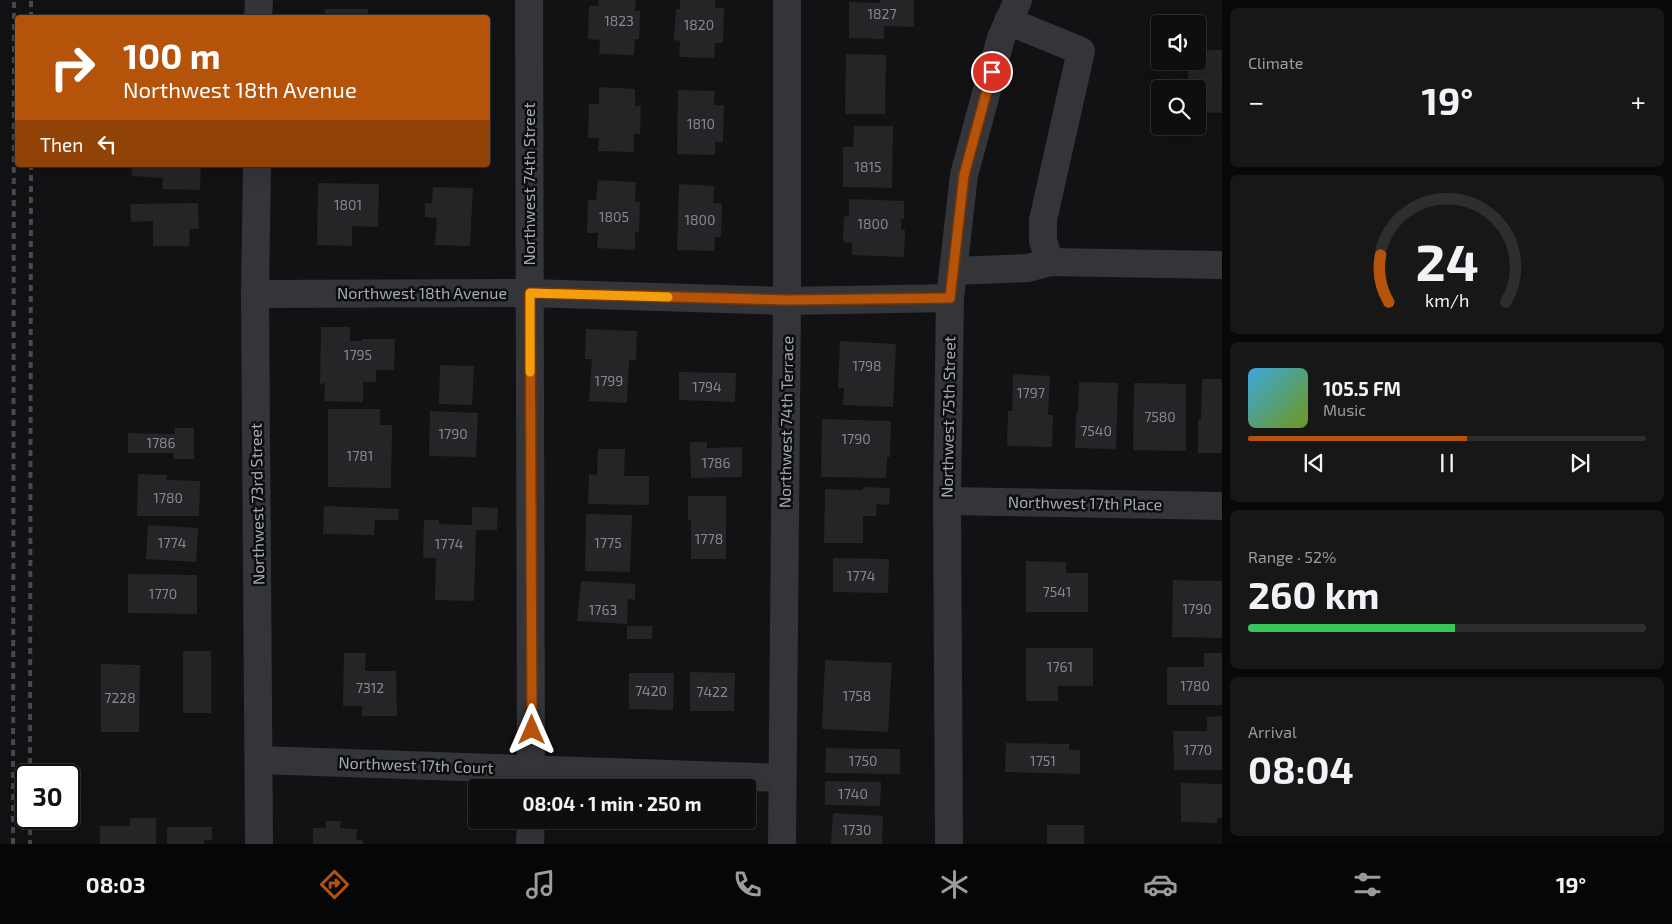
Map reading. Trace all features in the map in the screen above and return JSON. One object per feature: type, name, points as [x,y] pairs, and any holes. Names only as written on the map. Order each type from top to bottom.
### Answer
[{"type":"street","points":[[258,15],[259,0]]},
{"type":"street","name":"Northwest 74th Street","points":[[529,0],[532,779]]},
{"type":"street","name":"Northwest 74th Terrace","points":[[782,844],[787,300],[787,0]]},
{"type":"street","points":[[1013,11],[1081,51],[1043,220],[1043,241],[1050,262]]},
{"type":"street","name":"Northwest 75th Street","points":[[950,844],[947,501],[950,298],[964,175],[1001,38],[1013,11]]},
{"type":"street","name":"Northwest 73rd Street","points":[[256,167],[255,294],[260,760],[259,844]]},
{"type":"street","points":[[953,271],[1028,268],[1050,262],[1222,265]]},
{"type":"street","name":"Northwest 18th Avenue","points":[[255,294],[530,293],[787,300],[950,298]]},
{"type":"street","name":"Northwest 17th Place","points":[[947,501],[1222,506]]},
{"type":"street","name":"Northwest 17th Court","points":[[260,760],[532,779],[782,778]]},
{"type":"street","points":[[530,844],[531,829]]},
{"type":"building","points":[[599,0],[636,0],[635,11],[640,11],[639,39],[635,39],[634,55],[599,54],[600,40],[588,39],[589,6],[598,6]]},
{"type":"building","points":[[680,0],[715,0],[715,8],[724,8],[723,43],[715,43],[714,58],[679,57],[680,41],[674,40],[676,9],[680,9]]},
{"type":"building","points":[[880,0],[914,0],[914,27],[884,26],[884,39],[849,38],[849,2],[880,3]]},
{"type":"building","points":[[325,9],[368,9],[368,15],[325,15]]},
{"type":"building","points":[[149,14],[199,15],[149,15]]},
{"type":"building","points":[[1206,50],[1222,50],[1222,113],[1206,112],[1206,80],[1188,80],[1188,70],[1206,70]]},
{"type":"building","points":[[846,54],[886,55],[885,114],[845,114]]},
{"type":"building","points":[[599,87],[635,89],[635,106],[641,106],[640,134],[634,134],[634,152],[598,151],[599,138],[588,138],[589,104],[599,104]]},
{"type":"building","points":[[678,90],[715,91],[714,105],[724,105],[723,142],[715,142],[715,155],[677,154]]},
{"type":"building","points":[[854,126],[893,126],[892,188],[843,187],[843,147],[853,147]]},
{"type":"building","points":[[132,167],[201,167],[200,190],[162,189],[163,178],[132,176]]},
{"type":"building","points":[[428,167],[467,167],[467,168]]},
{"type":"building","points":[[598,180],[636,182],[635,202],[640,202],[639,233],[635,232],[635,250],[597,248],[598,233],[587,233],[588,200],[596,200]]},
{"type":"building","points":[[318,183],[379,184],[378,227],[352,226],[352,246],[317,245]]},
{"type":"building","points":[[679,184],[714,186],[713,203],[722,204],[721,237],[715,237],[714,251],[677,250]]},
{"type":"building","points":[[433,187],[473,188],[470,246],[435,245],[437,218],[425,217],[425,203],[432,203]]},
{"type":"building","points":[[849,199],[904,201],[904,219],[901,219],[901,230],[905,230],[904,257],[852,255],[852,243],[843,242],[844,216],[849,217]]},
{"type":"building","points":[[198,203],[199,229],[190,229],[189,246],[153,246],[153,221],[131,222],[130,204]]},
{"type":"building","points":[[321,327],[350,327],[350,341],[395,339],[394,370],[376,370],[376,382],[363,382],[363,402],[324,401],[325,383],[320,384]]},
{"type":"building","points":[[586,329],[637,331],[636,360],[629,360],[627,403],[589,401],[592,359],[585,359]]},
{"type":"building","points":[[840,341],[896,344],[893,407],[843,405],[844,388],[838,388]]},
{"type":"building","points":[[440,365],[474,366],[472,405],[439,404]]},
{"type":"building","points":[[679,372],[736,373],[735,402],[679,400]]},
{"type":"building","points":[[1013,374],[1050,376],[1048,415],[1053,415],[1052,447],[1007,446],[1008,411],[1012,411]]},
{"type":"building","points":[[1202,379],[1222,379],[1222,453],[1198,453],[1198,420],[1201,420]]},
{"type":"building","points":[[1079,382],[1118,383],[1116,449],[1075,448]]},
{"type":"building","points":[[1134,383],[1186,384],[1186,451],[1133,450]]},
{"type":"building","points":[[328,409],[380,409],[380,425],[392,425],[391,488],[328,487]]},
{"type":"building","points":[[430,411],[478,413],[476,457],[429,456]]},
{"type":"building","points":[[822,419],[891,421],[890,457],[887,457],[886,478],[821,477]]},
{"type":"building","points":[[174,428],[194,428],[194,459],[174,459],[174,453],[128,453],[128,433],[175,434]]},
{"type":"building","points":[[690,442],[707,442],[707,448],[742,447],[742,477],[691,478]]},
{"type":"building","points":[[598,449],[625,449],[624,476],[649,476],[649,505],[588,504],[589,474],[597,475]]},
{"type":"building","points":[[138,474],[167,475],[166,480],[200,481],[199,516],[137,516]]},
{"type":"building","points":[[863,487],[890,488],[889,505],[877,504],[876,516],[863,516],[863,543],[824,543],[825,489],[863,490]]},
{"type":"building","points":[[688,496],[726,496],[726,559],[691,559],[691,520],[688,520]]},
{"type":"building","points":[[324,506],[399,509],[398,520],[375,520],[374,535],[323,534]]},
{"type":"building","points":[[472,507],[498,508],[497,530],[476,530],[474,601],[435,600],[436,558],[423,558],[424,520],[439,520],[439,524],[472,525]]},
{"type":"building","points":[[586,514],[632,515],[630,572],[585,571]]},
{"type":"building","points":[[148,525],[198,528],[196,562],[146,559]]},
{"type":"building","points":[[833,558],[889,559],[888,593],[833,592]]},
{"type":"building","points":[[1026,561],[1066,562],[1066,573],[1088,573],[1088,612],[1026,612]]},
{"type":"building","points":[[128,574],[197,575],[197,614],[128,613]]},
{"type":"building","points":[[1173,580],[1222,581],[1222,638],[1172,637]]},
{"type":"building","points":[[581,581],[635,584],[635,600],[628,599],[627,624],[577,621]]},
{"type":"building","points":[[627,626],[653,626],[652,639],[627,639]]},
{"type":"building","points":[[1026,648],[1093,648],[1093,686],[1058,686],[1058,701],[1026,701]]},
{"type":"building","points":[[183,651],[211,651],[211,713],[183,713]]},
{"type":"building","points":[[344,653],[366,653],[365,671],[396,671],[397,716],[362,716],[362,706],[343,706]]},
{"type":"building","points":[[1204,653],[1222,653],[1222,705],[1167,705],[1167,667],[1204,667]]},
{"type":"building","points":[[825,660],[892,663],[888,732],[822,729]]},
{"type":"building","points":[[101,664],[140,665],[139,732],[101,732]]},
{"type":"building","points":[[690,672],[735,673],[734,711],[690,711]]},
{"type":"building","points":[[629,673],[674,673],[673,710],[629,709]]},
{"type":"building","points":[[1222,716],[1222,770],[1174,770],[1173,731],[1207,731],[1207,717]]},
{"type":"building","points":[[1006,743],[1069,744],[1069,750],[1080,750],[1080,774],[1005,772]]},
{"type":"building","points":[[826,748],[900,749],[900,774],[825,773]]},
{"type":"building","points":[[825,781],[881,782],[880,806],[825,805]]},
{"type":"building","points":[[1181,783],[1222,784],[1222,818],[1217,818],[1217,823],[1181,822]]},
{"type":"building","points":[[833,813],[883,816],[882,844],[831,844]]},
{"type":"building","points":[[130,818],[156,818],[156,844],[100,844],[100,826],[130,826]]},
{"type":"building","points":[[326,821],[341,821],[340,828],[357,829],[356,840],[363,840],[363,844],[313,844],[313,828],[326,828]]},
{"type":"building","points":[[1047,825],[1084,825],[1084,844],[1047,844]]},
{"type":"building","points":[[167,827],[212,827],[212,840],[204,840],[204,844],[167,844]]},
{"type":"railway","points":[[13,844],[14,0]]},
{"type":"railway","points":[[31,0],[31,15]]},
{"type":"railway","points":[[30,764],[31,167]]},
{"type":"railway","points":[[30,829],[30,844]]},
{"type":"slow traffic","points":[[530,372],[530,293],[668,297]]},
{"type":"route","points":[[532,730],[530,293],[787,300],[950,298],[964,175],[992,72]]}]
